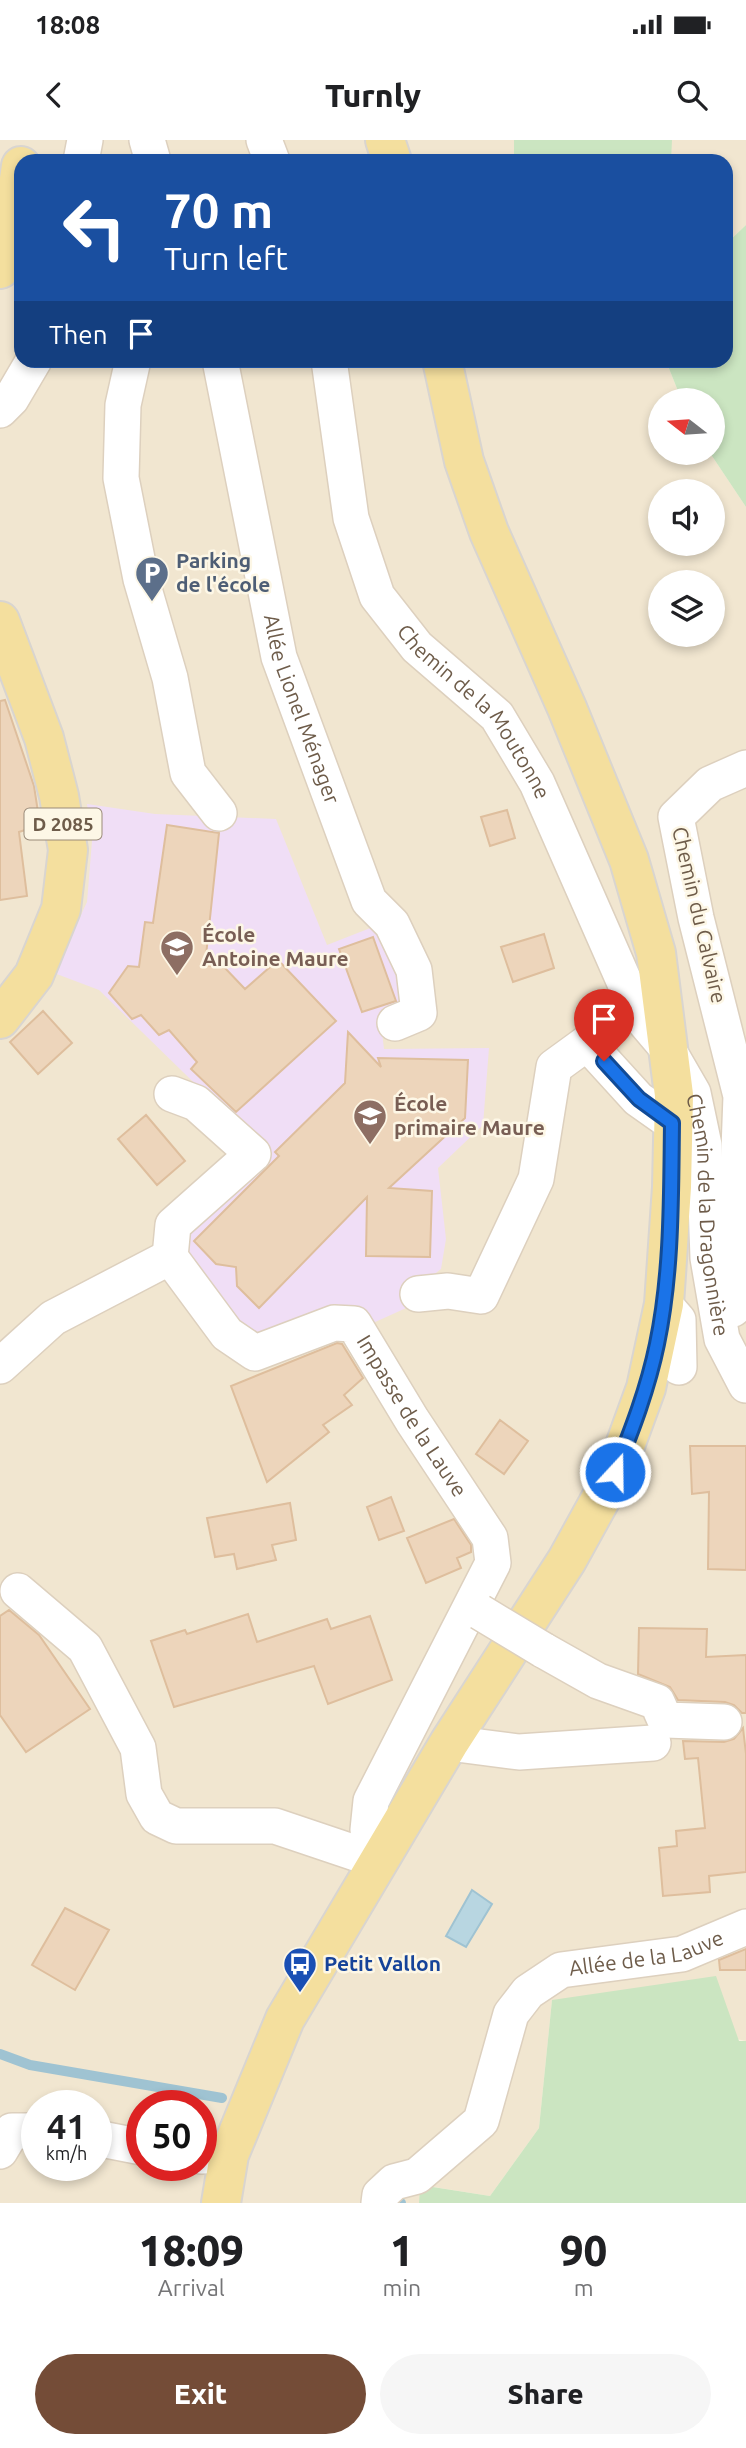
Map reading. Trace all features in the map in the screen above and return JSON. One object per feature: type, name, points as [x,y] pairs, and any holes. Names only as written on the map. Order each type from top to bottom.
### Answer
[{"type":"main road","points":[[0,269],[14,216]]},
{"type":"main road","points":[[217,2152],[285,2019],[449,1743],[567,1560],[615,1472],[646,1388],[664,1304],[672,1187],[674,1095],[656,953],[629,860],[567,708],[489,532],[464,461],[444,368]]},
{"type":"main road","name":"D 2085","points":[[0,621],[44,737],[59,796],[68,850],[61,909],[34,975],[0,1018]]},
{"type":"main road","points":[[217,2172],[221,2203]]},
{"type":"street","points":[[0,410],[11,399],[29,368]]},
{"type":"street","points":[[131,368],[122,405],[121,478],[141,579],[170,678],[188,773],[219,813]]},
{"type":"street","name":"Allée Lionel Ménager","points":[[222,368],[279,657],[369,901],[392,924],[414,970],[419,1013],[395,1023]]},
{"type":"street","name":"Chemin de la Moutonne","points":[[330,368],[351,518],[377,596],[417,647],[497,716],[537,783],[639,1014],[667,1048]]},
{"type":"street","name":"Chemin du Calvaire","points":[[743,1097],[696,918],[676,817],[710,784],[746,768]]},
{"type":"street","points":[[418,1294],[449,1291],[481,1296],[536,1179],[554,1067],[587,1043],[639,1099],[672,1123]]},
{"type":"street","name":"Chemin de la Dragonnière","points":[[667,1048],[693,1093],[704,1145],[709,1258],[722,1339],[746,1385]]},
{"type":"street","points":[[0,1366],[52,1318],[170,1257],[173,1225],[253,1154],[196,1103],[172,1094]]},
{"type":"street","name":"Chemin de la Dragonnière","points":[[743,1097],[732,1308],[746,1371]]},
{"type":"street","name":"Impasse de la Lauve","points":[[170,1257],[227,1334],[255,1353],[334,1323],[354,1324],[412,1420],[490,1538],[493,1563],[371,1801],[368,1830],[379,1861]]},
{"type":"street","points":[[664,1304],[678,1320],[679,1367]]},
{"type":"street","points":[[18,1591],[85,1648],[138,1748],[144,1794],[157,1817],[176,1826],[275,1826],[379,1861]]},
{"type":"street","points":[[480,1612],[598,1681],[657,1702],[665,1720],[738,1722]]},
{"type":"street","points":[[449,1743],[519,1752],[653,1742]]},
{"type":"street","name":"Allée de la Lauve","points":[[379,2203],[380,2195],[394,2182],[417,2176],[481,2121],[511,2014],[528,1992],[561,1970],[682,1954],[746,1927]]},
{"type":"street","points":[[0,2151],[12,2131],[21,2131]]},
{"type":"shaded area","points":[[0,140],[746,140],[746,225],[733,237],[733,154],[14,154],[14,368],[669,368],[677,388],[648,388],[648,466],[719,466],[746,507],[746,2041],[552,2000],[539,2128],[490,2196],[421,2185],[419,2203],[0,2203]]},
{"type":"shaded area","points":[[87,804],[155,814],[276,819],[327,945],[378,925],[408,1006],[380,1016],[384,1049],[489,1048],[483,1125],[438,1168],[446,1239],[441,1269],[427,1280],[415,1304],[373,1323],[253,1341],[179,1245],[268,1155],[99,990],[54,973],[87,902],[92,841]]},
{"type":"green space","points":[[514,140],[672,140],[671,154],[514,154]]},
{"type":"green space","points":[[746,225],[746,507],[719,466],[725,465],[725,388],[677,388],[669,368],[733,368],[733,237]]},
{"type":"green space","points":[[716,1976],[739,2041],[746,2041],[746,2203],[419,2203],[420,2185],[490,2196],[539,2128],[552,2000]]},
{"type":"water","points":[[472,1890],[492,1904],[466,1947],[446,1936]]},
{"type":"building","points":[[5,700],[34,786],[40,825],[19,832],[27,896],[0,900],[0,701]]},
{"type":"building","points":[[507,810],[515,838],[490,846],[481,817]]},
{"type":"building","name":"École Antoine Maure","points":[[167,825],[219,833],[205,965],[224,967],[245,989],[278,960],[336,1021],[236,1112],[191,1069],[197,1062],[169,1030],[159,1035],[141,1015],[132,1019],[109,993],[128,966],[139,967],[145,922],[153,923]]},
{"type":"building","points":[[544,934],[554,968],[513,982],[501,947]]},
{"type":"building","points":[[373,937],[396,1001],[362,1012],[339,949]]},
{"type":"building","points":[[43,1011],[72,1043],[38,1074],[10,1042]]},
{"type":"building","points":[[348,1032],[381,1067],[378,1058],[468,1060],[465,1118],[389,1188],[432,1191],[430,1257],[366,1256],[367,1197],[259,1308],[237,1286],[236,1267],[216,1264],[194,1241],[279,1156],[275,1152],[345,1083]]},
{"type":"building","points":[[146,1115],[185,1161],[157,1185],[118,1139]]},
{"type":"building","points":[[337,1343],[342,1344],[363,1378],[344,1395],[352,1405],[323,1425],[329,1432],[267,1482],[231,1386]]},
{"type":"building","points":[[500,1420],[528,1441],[504,1474],[476,1454]]},
{"type":"building","points":[[690,1446],[746,1446],[746,1570],[708,1569],[709,1492],[692,1494]]},
{"type":"building","points":[[391,1497],[404,1531],[379,1540],[367,1507]]},
{"type":"building","points":[[290,1503],[296,1540],[272,1545],[276,1560],[237,1569],[234,1554],[215,1557],[207,1518]]},
{"type":"building","points":[[454,1519],[471,1545],[471,1552],[457,1558],[461,1568],[426,1583],[407,1538]]},
{"type":"building","points":[[9,1610],[39,1635],[90,1709],[26,1752],[0,1715],[0,1616]]},
{"type":"building","points":[[248,1614],[257,1642],[327,1619],[331,1629],[370,1616],[392,1680],[328,1704],[314,1666],[174,1707],[151,1641],[185,1630],[187,1634]]},
{"type":"building","points":[[639,1628],[707,1629],[706,1657],[746,1655],[746,1713],[725,1702],[678,1700],[670,1687],[638,1674]]},
{"type":"building","points":[[743,1728],[746,1754],[746,1872],[709,1876],[710,1892],[663,1896],[659,1848],[677,1846],[676,1831],[705,1828],[698,1758],[685,1759],[683,1741],[724,1742],[734,1739]]},
{"type":"building","points":[[65,1908],[109,1930],[75,1990],[32,1965]]},
{"type":"building","points":[[746,1949],[746,1970],[720,1970],[719,1960]]},
{"type":"waterway","points":[[0,2054],[30,2065],[222,2098]]},
{"type":"place","name":"Parking de l'école","points":[[152,603]]},
{"type":"place","name":"École Antoine Maure","points":[[177,977]]},
{"type":"place","name":"École primaire Maure","points":[[370,1146]]},
{"type":"place","name":"Petit Vallon","points":[[300,1994]]},
{"type":"route","points":[[604,1061],[639,1099],[672,1123],[672,1187],[664,1304],[646,1388],[615,1472]]}]
